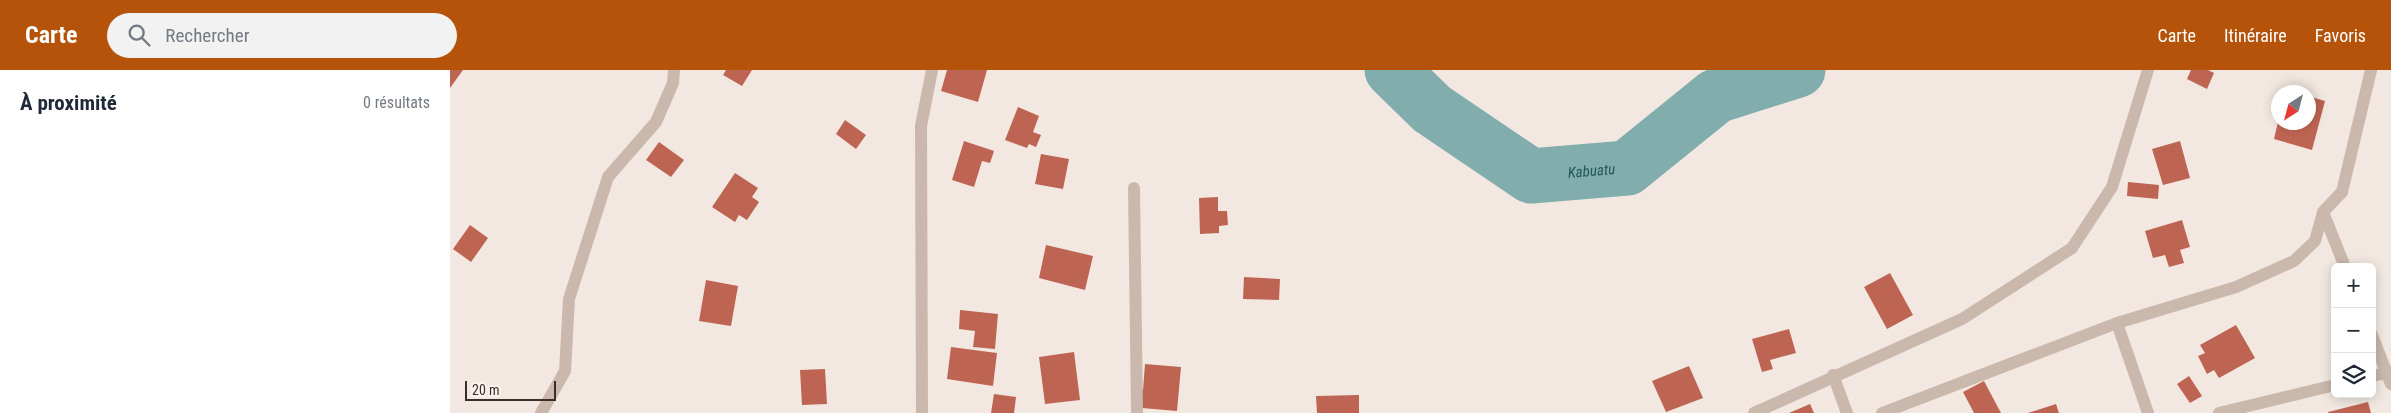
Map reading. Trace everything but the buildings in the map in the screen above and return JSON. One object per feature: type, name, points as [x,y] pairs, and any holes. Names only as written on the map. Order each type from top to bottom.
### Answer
[{"type":"street","points":[[541,413],[565,371],[569,299],[608,177],[656,122],[673,83],[674,70]]},
{"type":"street","points":[[922,413],[921,126],[932,70]]},
{"type":"street","points":[[1754,413],[1833,375],[1962,319],[2072,248],[2112,187],[2148,70]]},
{"type":"street","points":[[1882,413],[2117,323],[2236,287],[2294,261],[2314,241],[2323,212],[2342,192],[2371,70]]},
{"type":"street","points":[[1134,188],[1137,413]]},
{"type":"street","points":[[2323,212],[2343,263]]},
{"type":"street","points":[[2117,323],[2148,413]]},
{"type":"street","points":[[2376,344],[2390,376],[2376,376]]},
{"type":"street","points":[[1833,375],[1847,413]]},
{"type":"street","points":[[2219,413],[2331,386]]},
{"type":"waterway","name":"Kabuatu","points":[[1392,70],[1432,109],[1531,176],[1627,168],[1716,96],[1798,70]]}]
